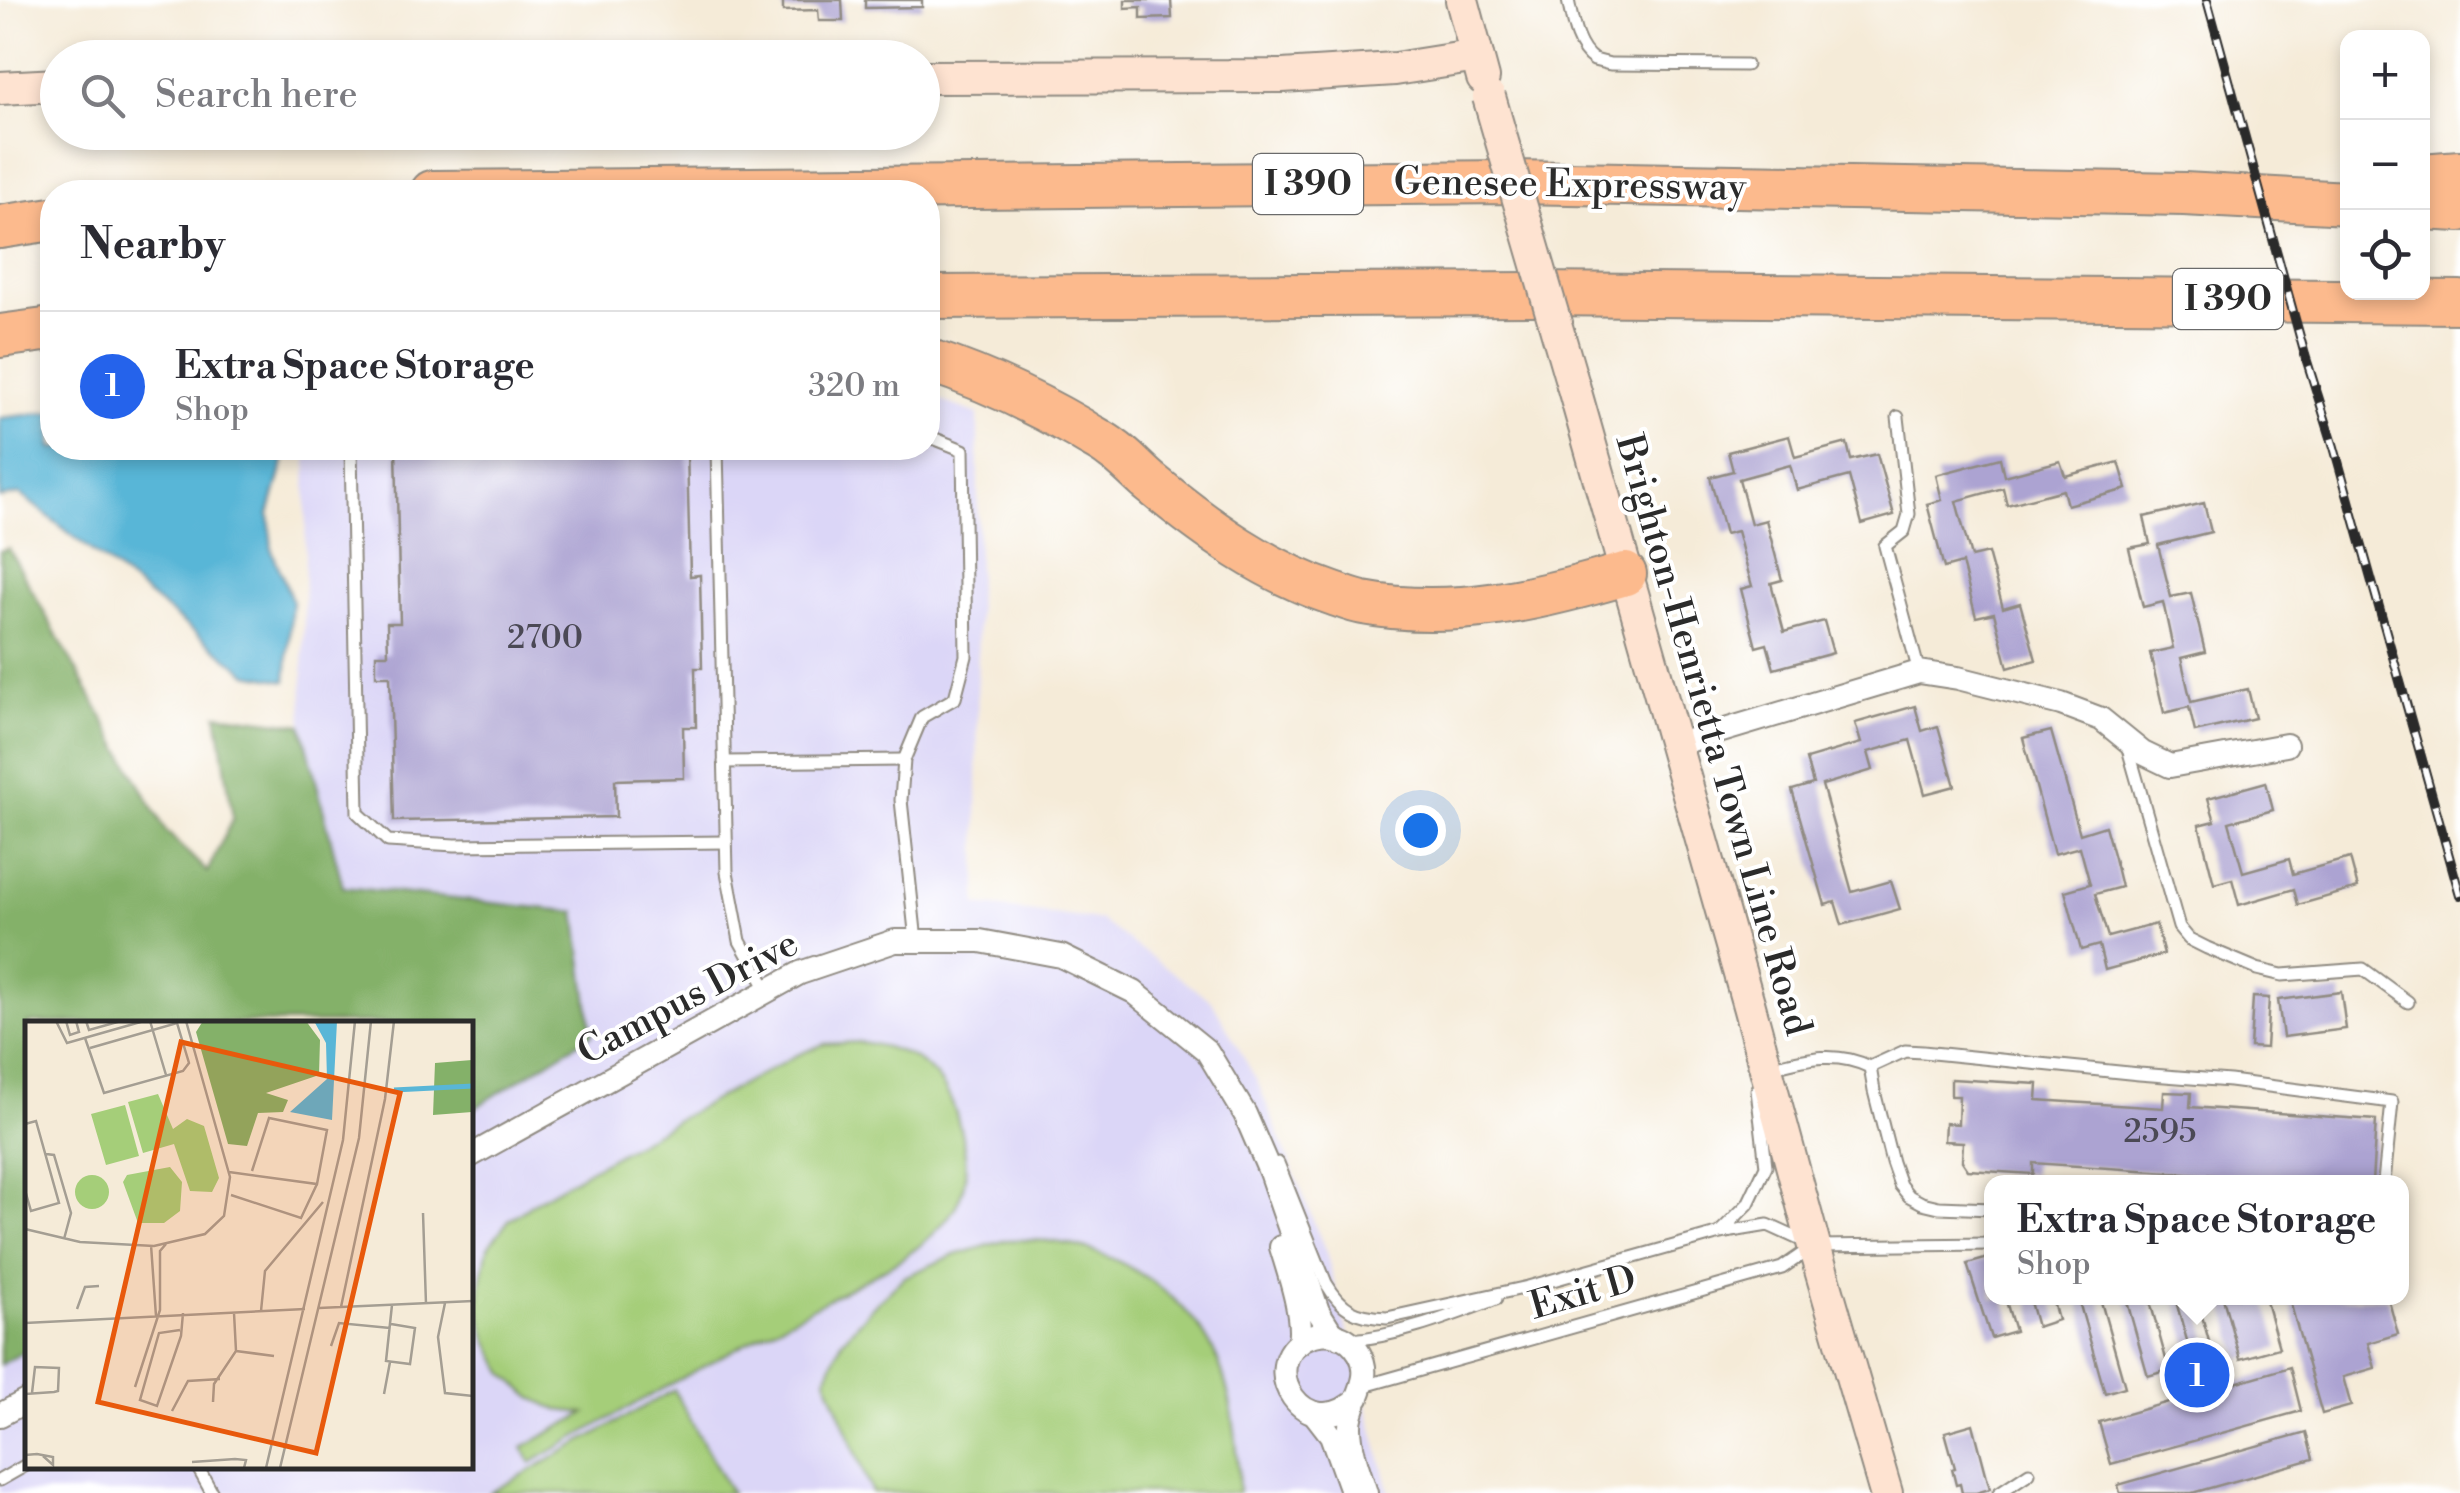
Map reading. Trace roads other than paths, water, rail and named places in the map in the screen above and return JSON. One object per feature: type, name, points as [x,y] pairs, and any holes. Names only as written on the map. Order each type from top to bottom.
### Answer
[{"type":"highway","points":[[2430,174],[2460,172]]},
{"type":"highway","name":"Genesee Expressway","points":[[940,187],[1510,182],[2184,194],[2340,204]]},
{"type":"highway","points":[[2184,194],[2340,182]]},
{"type":"highway","points":[[2430,208],[2460,210]]},
{"type":"highway","points":[[0,227],[40,220]]},
{"type":"highway","name":"I 390","points":[[940,297],[1537,294],[2340,300]]},
{"type":"highway","points":[[2341,300],[2460,318]]},
{"type":"highway","name":"I 390","points":[[2341,300],[2460,302]]},
{"type":"highway","points":[[0,336],[40,331]]},
{"type":"highway","points":[[940,364],[1054,414],[1112,449],[1205,526],[1264,565],[1361,603],[1439,610],[1473,608],[1568,591],[1625,574]]},
{"type":"street","name":"Brighton-Henrietta Town Line Road","points":[[1462,0],[1749,1006],[1761,1071],[1886,1493]]},
{"type":"street","points":[[940,77],[1282,76],[1395,69],[1477,56]]},
{"type":"street","points":[[0,88],[40,86]]},
{"type":"street","points":[[1675,745],[1919,672],[2061,704],[2107,721],[2144,753],[2170,766],[2286,745]]},
{"type":"street","name":"Campus Drive","points":[[472,1155],[800,973],[895,941],[980,941],[1061,956],[1134,992],[1207,1052],[1244,1114],[1270,1172],[1318,1312],[1330,1330],[1344,1338]]},
{"type":"street","name":"Campus Drive","points":[[1244,1114],[1292,1284],[1301,1333],[1299,1342]]},
{"type":"street","points":[[1361,1392],[1348,1408],[1336,1413],[1322,1415],[1297,1404],[1284,1380],[1290,1353],[1299,1342],[1323,1333],[1344,1338],[1363,1360],[1366,1374],[1361,1392],[1351,1412],[1350,1434],[1366,1493]]},
{"type":"street","points":[[0,1415],[25,1402]]},
{"type":"street","points":[[1314,1413],[1331,1436],[1351,1493]]},
{"type":"lane","points":[[1568,0],[1574,29],[1595,60],[1610,64],[1746,65]]},
{"type":"lane","points":[[1898,417],[1909,514],[1904,531],[1885,546],[1919,672]]},
{"type":"lane","points":[[916,941],[901,800],[904,760],[922,717],[955,698],[966,656],[963,450],[940,441]]},
{"type":"lane","points":[[351,460],[358,813],[388,841],[454,845],[726,842]]},
{"type":"lane","points":[[717,460],[727,872],[740,941],[768,991]]},
{"type":"lane","points":[[2125,736],[2179,927],[2189,939],[2256,969],[2282,975],[2364,969],[2408,1002]]},
{"type":"lane","points":[[724,762],[904,760]]},
{"type":"lane","points":[[1720,1232],[1748,1204],[1766,1166],[1761,1071],[1832,1055],[1870,1066],[1905,1051],[1923,1052],[2230,1081],[2392,1102],[2385,1175]]},
{"type":"lane","points":[[1870,1066],[1900,1186],[1922,1203],[1984,1209]]},
{"type":"lane","points":[[1244,1114],[1276,1158],[1336,1300],[1364,1317],[1387,1318],[1528,1286],[1720,1232],[1768,1225],[1814,1246],[1984,1244]]},
{"type":"lane","name":"Exit D","points":[[1361,1392],[1782,1268],[1814,1246]]},
{"type":"lane","points":[[1344,1338],[1366,1339],[1394,1332],[1528,1286]]},
{"type":"lane","points":[[197,1468],[212,1493]]},
{"type":"lane","points":[[1999,1493],[2029,1473]]},
{"type":"water","points":[[40,413],[40,460],[284,460],[269,514],[272,551],[292,600],[286,681],[248,674],[20,494],[0,498],[0,418]]},
{"type":"railway","points":[[2207,0],[2460,895]]},
{"type":"place","name":"Extra Space Storage","points":[[2197,1375]]}]
